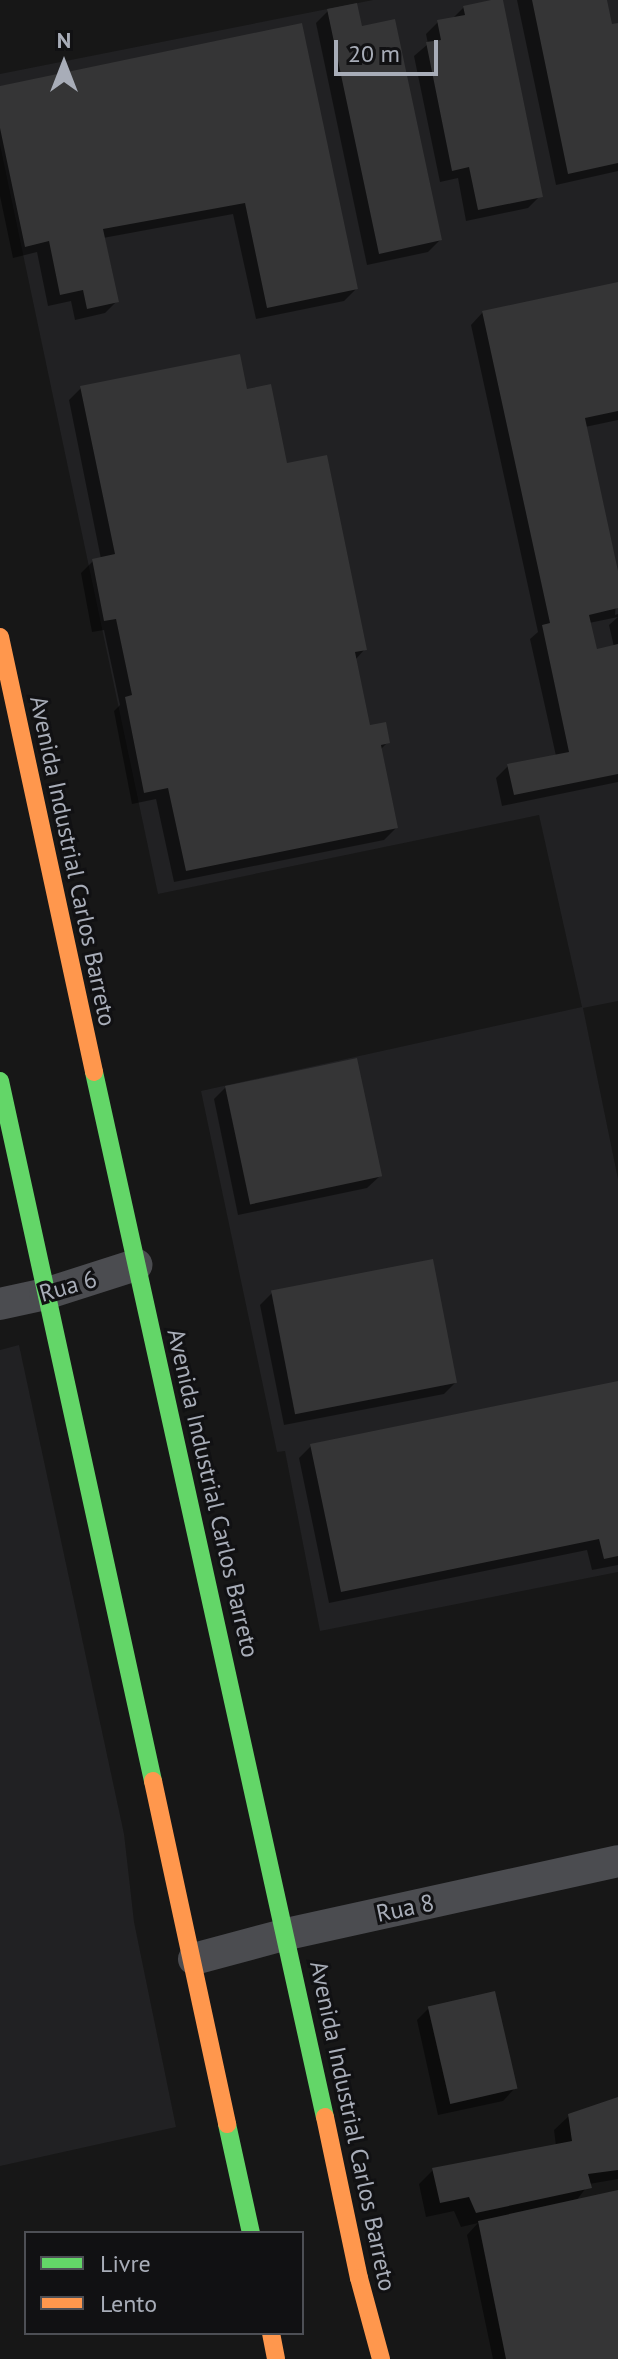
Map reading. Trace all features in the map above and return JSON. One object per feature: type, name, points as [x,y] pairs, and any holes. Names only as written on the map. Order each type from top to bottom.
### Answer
[{"type":"main road","name":"Avenida Industrial Carlos Barreto","points":[[0,637],[136,1265],[183,1461],[287,1934],[359,2278],[381,2359]]},
{"type":"main road","points":[[0,1081],[194,1959],[251,2231]]},
{"type":"main road","points":[[271,2335],[276,2359]]},
{"type":"street","name":"Rua 6","points":[[0,1304],[45,1294],[136,1265]]},
{"type":"street","name":"Rua 8","points":[[194,1959],[287,1934],[618,1861]]},
{"type":"shaded area","points":[[373,0],[618,0],[618,1001],[583,1008],[618,1179],[618,1572],[320,1631],[285,1451],[277,1452],[201,1091],[582,1007],[539,815],[158,894],[0,145],[0,74]]},
{"type":"shaded area","points":[[19,1345],[124,1834],[134,1922],[176,2127],[0,2166],[0,1350]]},
{"type":"building","points":[[503,0],[543,197],[478,210],[469,167],[452,171],[426,42],[441,40],[437,20],[465,15],[463,6]]},
{"type":"building","points":[[532,0],[607,0],[612,24],[618,23],[618,163],[568,174]]},
{"type":"building","points":[[357,3],[362,26],[395,19],[442,240],[379,254],[327,9]]},
{"type":"building","points":[[302,23],[358,289],[267,308],[245,203],[103,229],[119,302],[87,309],[83,290],[60,295],[49,241],[25,247],[0,128],[0,86]]},
{"type":"building","points":[[618,282],[618,411],[585,418],[618,571],[618,608],[589,615],[597,649],[618,644],[618,774],[514,795],[507,764],[569,752],[542,625],[550,623],[482,311]]},
{"type":"building","points":[[240,354],[247,389],[271,384],[287,463],[327,455],[367,650],[355,652],[370,725],[386,722],[390,743],[381,745],[398,828],[186,871],[168,788],[144,793],[125,697],[132,695],[116,619],[104,621],[92,559],[115,554],[80,386]]},
{"type":"building","points":[[357,1058],[382,1176],[250,1204],[225,1086]]},
{"type":"building","points":[[433,1259],[457,1383],[295,1414],[271,1290]]},
{"type":"building","points":[[618,1381],[618,1556],[604,1559],[599,1539],[341,1592],[310,1444]]},
{"type":"building","points":[[495,1991],[517,2088],[450,2104],[428,2007]]},
{"type":"building","points":[[618,2097],[618,2170],[588,2174],[592,2188],[476,2213],[469,2197],[440,2203],[432,2168],[572,2141],[568,2114]]},
{"type":"building","points":[[618,2190],[618,2359],[506,2359],[478,2221]]},
{"type":"traffic: fast","points":[[94,1072],[325,2117]]},
{"type":"traffic: fast","points":[[0,1081],[153,1781]]},
{"type":"traffic: fast","points":[[227,2124],[251,2231]]},
{"type":"traffic: slow","points":[[0,637],[94,1072]]},
{"type":"traffic: slow","points":[[153,1781],[227,2124]]},
{"type":"traffic: slow","points":[[325,2117],[359,2278],[381,2359]]},
{"type":"traffic: slow","points":[[271,2335],[276,2359]]}]
